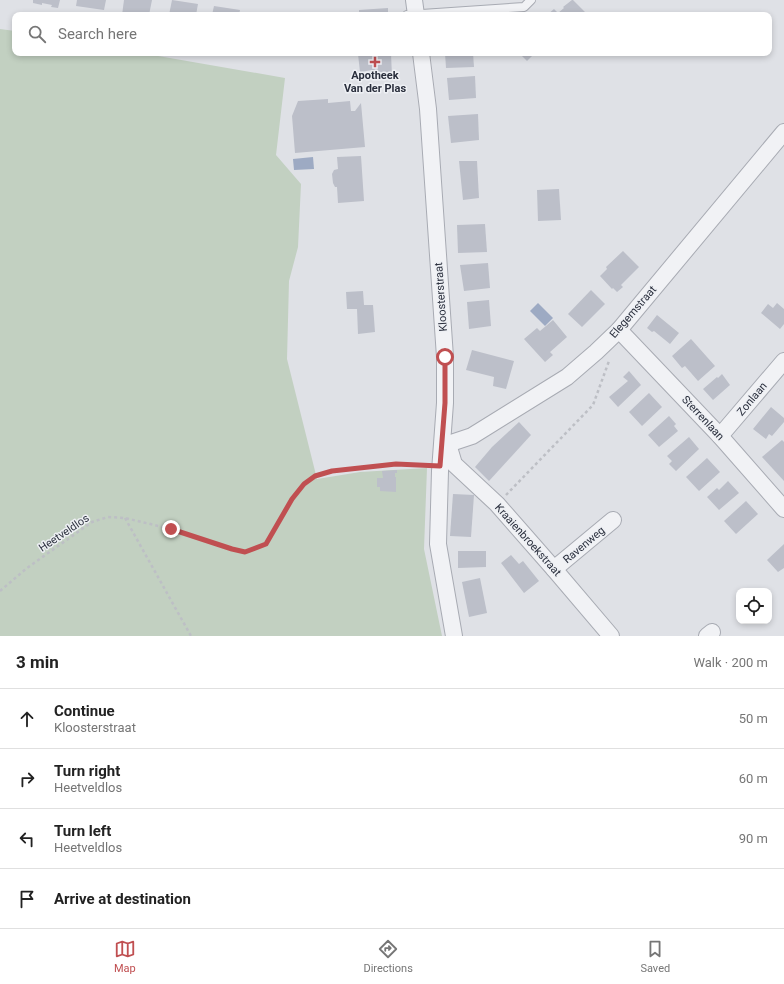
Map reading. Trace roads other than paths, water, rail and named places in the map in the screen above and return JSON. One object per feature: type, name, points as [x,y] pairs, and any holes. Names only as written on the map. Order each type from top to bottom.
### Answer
[{"type":"street","name":"Kloosterstraat","points":[[421,56],[428,109],[445,357],[445,443],[440,466],[438,544],[454,636]]},
{"type":"street","name":"Elegemstraat","points":[[445,443],[472,436],[567,377],[596,352],[619,330],[784,132]]},
{"type":"street","name":"Sterrenlaan","points":[[619,330],[720,436],[784,509]]},
{"type":"street","name":"Zonlaan","points":[[720,436],[784,362]]},
{"type":"street","name":"Kraaienbroekstraat","points":[[445,443],[454,464],[496,504],[611,636]]},
{"type":"street","name":"Ravenweg","points":[[554,569],[614,520]]},
{"type":"lane","points":[[413,11],[524,6],[531,0]]},
{"type":"water","points":[[313,157],[314,169],[294,170],[293,159]]},
{"type":"water","points":[[538,303],[553,318],[545,326],[530,311]]},
{"type":"place","name":"Apotheek Van der Plas","points":[[375,62]]}]
